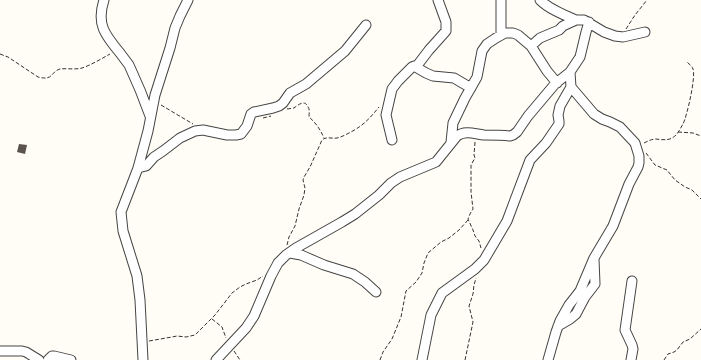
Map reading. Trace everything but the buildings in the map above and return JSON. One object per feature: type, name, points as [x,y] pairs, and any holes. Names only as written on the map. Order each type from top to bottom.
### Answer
[{"type":"street","points":[[104,0],[101,17],[102,27],[127,62],[136,78],[151,118]]},
{"type":"street","points":[[143,360],[140,300],[137,276],[124,230],[121,212],[138,168],[154,101],[176,28],[188,0]]},
{"type":"street","points":[[416,67],[446,31],[446,22],[438,0]]},
{"type":"street","points":[[501,0],[501,35]]},
{"type":"street","points":[[540,0],[560,13],[576,20]]},
{"type":"street","points":[[531,46],[540,38],[559,30],[563,26],[576,20],[582,19],[604,32],[615,36],[623,37],[645,32]]},
{"type":"street","points":[[216,360],[246,328],[254,316],[278,263],[288,254],[355,214],[400,177],[436,162],[459,134],[468,132],[476,134],[514,135],[555,84],[570,72],[580,57],[589,22]]},
{"type":"street","points":[[138,168],[146,166],[154,157],[188,133],[200,130],[236,136],[241,134],[247,126],[251,114],[258,110],[279,106],[283,103],[290,93],[306,84],[345,52],[366,25]]},
{"type":"street","points":[[451,143],[453,123],[478,74],[482,51],[487,44],[501,35],[505,33],[513,33],[518,35],[531,46],[557,83]]},
{"type":"street","points":[[392,140],[386,115],[392,89],[398,80],[413,66],[430,75],[454,78],[471,88]]},
{"type":"street","points":[[422,360],[432,315],[442,294],[475,269],[484,260],[507,221],[530,160],[546,143],[559,124],[558,115],[560,106],[571,88],[570,72]]},
{"type":"street","points":[[548,360],[558,326],[576,314],[584,297],[595,284],[594,258],[613,226],[629,184],[638,167],[639,156],[635,143],[620,127],[594,114],[571,88]]},
{"type":"street","points":[[288,254],[300,255],[324,265],[353,274],[376,292]]},
{"type":"street","points":[[631,360],[633,349],[625,327],[632,281]]},
{"type":"street","points":[[0,351],[22,351],[39,360]]},
{"type":"street","points":[[48,360],[54,356],[71,360]]},
{"type":"path","points":[[623,37],[630,22],[647,0]]},
{"type":"path","points":[[0,54],[8,57],[38,78],[43,79],[51,76],[55,71],[60,69],[80,68],[118,51]]},
{"type":"path","points":[[636,147],[652,140],[668,140],[678,132],[685,119],[693,80],[692,66],[687,62]]},
{"type":"path","points":[[154,101],[200,130]]},
{"type":"path","points":[[286,110],[301,103],[305,103],[309,108],[309,117],[321,130],[324,138]]},
{"type":"path","points":[[288,254],[288,241],[296,226],[298,209],[304,195],[304,177],[316,154],[320,142],[324,138],[341,137],[366,123],[382,103]]},
{"type":"path","points":[[258,119],[270,117]]},
{"type":"path","points":[[678,132],[693,133],[701,136]]},
{"type":"path","points":[[380,360],[382,353],[392,338],[400,317],[406,291],[416,282],[422,273],[428,253],[459,230],[468,220],[473,209],[471,192],[471,165],[475,158],[476,134]]},
{"type":"path","points":[[636,147],[647,154],[655,165],[667,170],[675,180],[692,190],[701,200]]},
{"type":"path","points":[[468,220],[475,236],[480,242],[480,246],[487,254]]},
{"type":"path","points":[[142,342],[177,336],[190,337],[195,335],[220,310],[232,293],[264,275]]},
{"type":"path","points":[[465,360],[473,322],[468,306],[476,276]]},
{"type":"path","points":[[212,319],[222,327],[227,340],[240,360]]},
{"type":"path","points":[[664,360],[668,354],[677,350],[683,342],[690,339],[701,329]]}]
